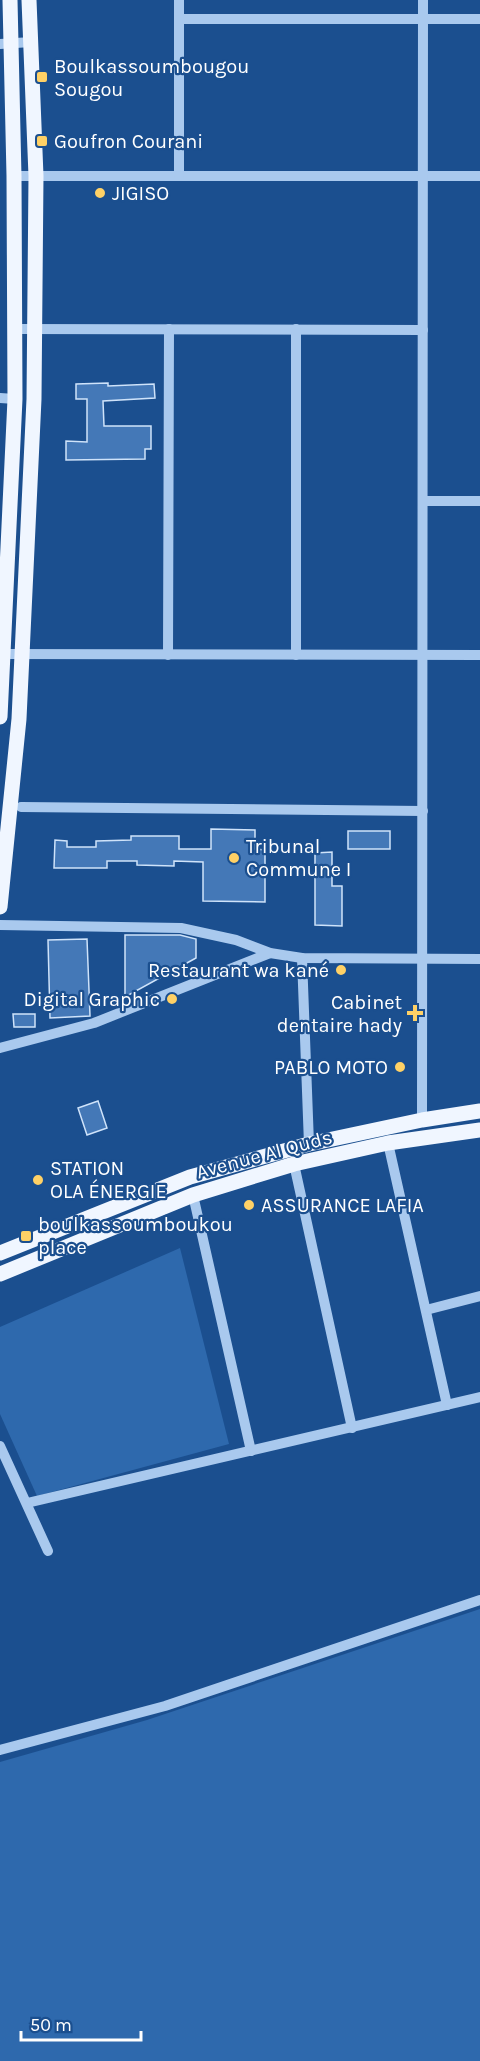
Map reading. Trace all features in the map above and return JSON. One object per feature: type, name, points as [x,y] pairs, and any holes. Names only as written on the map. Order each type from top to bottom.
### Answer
[{"type":"main road","points":[[0,718],[8,399],[15,329],[14,176],[6,43],[10,0]]},
{"type":"main road","points":[[0,907],[19,719],[36,329],[36,176],[29,0]]},
{"type":"main road","name":"Avenue Al Quds","points":[[0,1253],[190,1177],[309,1144],[422,1120],[480,1111]]},
{"type":"main road","name":"Avenue Al Quds","points":[[0,1274],[193,1195],[294,1164],[388,1143],[480,1130]]},
{"type":"street","points":[[178,176],[179,0]]},
{"type":"street","points":[[422,1120],[423,0]]},
{"type":"street","points":[[179,18],[480,19]]},
{"type":"street","points":[[6,43],[31,42]]},
{"type":"street","points":[[14,176],[480,176]]},
{"type":"street","points":[[15,329],[423,330]]},
{"type":"street","points":[[168,655],[169,329]]},
{"type":"street","points":[[296,329],[296,655]]},
{"type":"street","points":[[423,501],[480,501]]},
{"type":"street","points":[[2,654],[480,655]]},
{"type":"street","points":[[0,718],[19,719]]},
{"type":"street","points":[[11,802],[423,811]]},
{"type":"street","points":[[0,925],[181,928],[236,939],[270,953],[302,958],[480,959]]},
{"type":"street","points":[[0,1048],[94,1023],[270,953]]},
{"type":"street","points":[[302,958],[309,1144]]},
{"type":"street","points":[[388,1143],[447,1405]]},
{"type":"street","points":[[294,1164],[352,1428]]},
{"type":"street","points":[[193,1195],[251,1451]]},
{"type":"street","points":[[426,1310],[480,1296]]},
{"type":"street","points":[[27,1503],[480,1398]]},
{"type":"street","points":[[0,1446],[48,1551]]},
{"type":"street","points":[[0,1750],[165,1706],[480,1600]]},
{"type":"shaded area","points":[[180,1248],[229,1444],[37,1496],[0,1414],[0,1327]]},
{"type":"shaded area","points":[[480,1609],[480,2061],[0,2061],[0,1762],[147,1720]]},
{"type":"building","points":[[108,383],[108,386],[154,384],[155,398],[103,401],[104,426],[151,426],[151,449],[145,449],[145,459],[66,460],[66,441],[87,442],[87,399],[76,399],[76,384]]},
{"type":"building","points":[[211,829],[255,830],[255,849],[265,850],[265,902],[203,901],[203,862],[174,861],[174,866],[137,865],[137,861],[107,861],[107,868],[54,868],[55,840],[67,841],[67,847],[96,847],[96,841],[131,840],[131,836],[179,836],[179,849],[211,849]]},
{"type":"building","points":[[348,831],[390,831],[390,849],[348,849]]},
{"type":"building","points":[[332,852],[332,886],[342,886],[342,926],[315,925],[315,853]]},
{"type":"building","points":[[125,935],[180,935],[196,939],[196,958],[125,997]]},
{"type":"building","points":[[87,939],[90,1016],[50,1018],[48,940]]},
{"type":"building","points":[[13,1014],[35,1014],[35,1027],[14,1027]]},
{"type":"building","points":[[98,1101],[107,1128],[87,1135],[78,1108]]},
{"type":"place","name":"Boulkassoumbougou Sougou","points":[[42,77]]},
{"type":"place","name":"Goufron Courani","points":[[42,141]]},
{"type":"place","name":"JIGISO","points":[[100,193]]},
{"type":"place","name":"Tribunal Commune I","points":[[234,858]]},
{"type":"place","name":"Restaurant wa kané","points":[[341,970]]},
{"type":"place","name":"Digital Graphic","points":[[172,999]]},
{"type":"place","name":"Cabinet dentaire hady","points":[[415,1013]]},
{"type":"place","name":"PABLO MOTO","points":[[400,1067]]},
{"type":"place","name":"STATION OLA ÉNERGIE","points":[[38,1180]]},
{"type":"place","name":"ASSURANCE LAFIA","points":[[249,1205]]},
{"type":"place","name":"boulkassoumboukou place","points":[[26,1236]]}]
